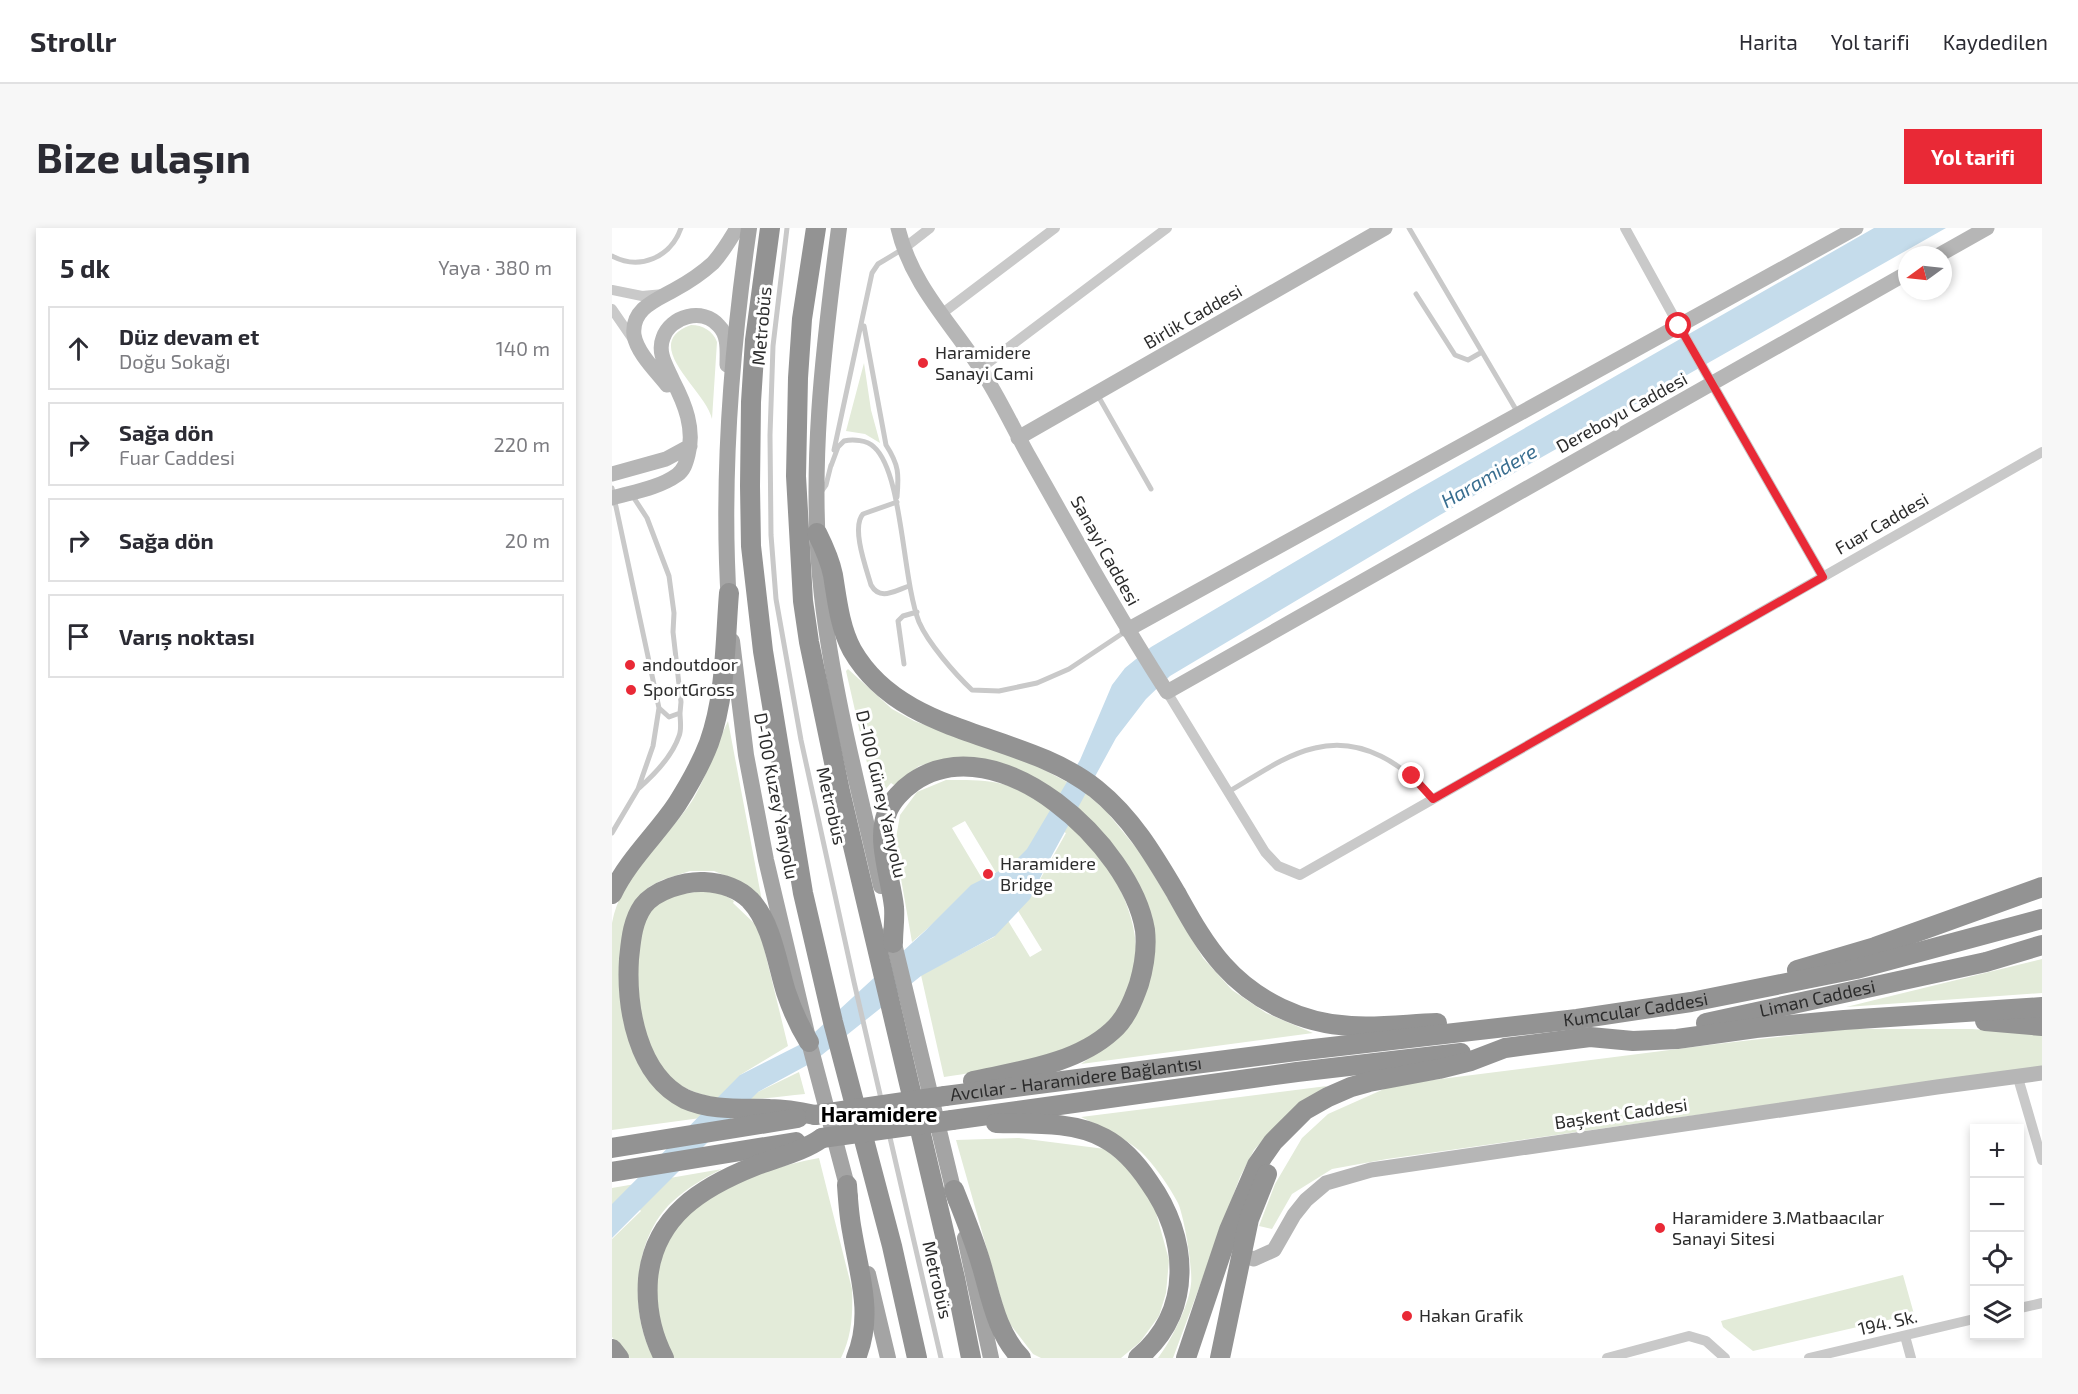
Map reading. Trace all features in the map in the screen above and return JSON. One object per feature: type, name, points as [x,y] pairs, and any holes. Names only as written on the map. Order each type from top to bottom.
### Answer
[{"type":"highway","points":[[770,228],[755,340],[751,402],[752,546],[760,628],[803,893],[838,1043],[892,1246],[916,1358]]},
{"type":"highway","points":[[816,228],[802,319],[796,434],[803,601],[809,642],[840,791],[955,1278],[971,1358]]},
{"type":"highway","points":[[817,533],[833,575],[836,601],[851,648],[863,668],[897,699],[924,715],[1029,752],[1080,778],[1096,790],[1136,830],[1148,846],[1197,930],[1239,982],[1263,999],[1298,1016],[1329,1024],[1380,1027],[1466,1021],[1505,1027]]},
{"type":"highway","points":[[612,894],[627,868],[678,802],[692,780],[709,742],[724,672],[729,593]]},
{"type":"highway","points":[[893,943],[894,910],[884,846],[886,813],[894,800],[922,776],[955,768],[980,769],[1014,778],[1060,805],[1084,826],[1111,857],[1124,876],[1141,914],[1145,932],[1145,954],[1141,976],[1128,1011],[1113,1030],[1087,1048],[1072,1055],[1033,1068],[972,1082],[954,1088],[945,1096]]},
{"type":"highway","points":[[809,1042],[798,1025],[764,920],[749,900],[723,884],[695,882],[667,890],[644,904],[636,917],[632,934],[629,992],[638,1039],[660,1080],[687,1100],[704,1105],[744,1110],[770,1108],[815,1115]]},
{"type":"highway","points":[[1765,988],[1782,976],[1875,947],[2042,887]]},
{"type":"highway","name":"Liman Caddesi","points":[[1765,988],[1856,969],[2042,919]]},
{"type":"highway","name":"Liman Caddesi","points":[[1590,1037],[1709,1022],[1986,962],[2042,945]]},
{"type":"highway","name":"Kumcular Caddesi","points":[[1505,1027],[1577,1019],[1765,988]]},
{"type":"highway","points":[[1186,1358],[1229,1230],[1257,1165],[1273,1142],[1305,1110],[1351,1087],[1471,1061],[1505,1048],[1590,1037],[1633,1041],[1677,1039],[1756,1028],[1844,1020],[2042,1007]]},
{"type":"highway","points":[[1928,1015],[2042,1026]]},
{"type":"highway","name":"Avcılar - Haramidere Bağlantısı","points":[[612,1148],[945,1096],[1505,1027]]},
{"type":"highway","name":"Avcılar - Haramidere Bağlantısı","points":[[612,1172],[822,1138],[1297,1072],[1505,1048]]},
{"type":"highway","points":[[1223,1353],[1225,1330],[1249,1219],[1262,1182],[1305,1110]]},
{"type":"highway","points":[[952,1120],[1082,1129],[1121,1148],[1143,1173],[1160,1196],[1170,1218],[1179,1253],[1180,1277],[1174,1309],[1166,1326],[1138,1358]]},
{"type":"highway","points":[[664,1358],[653,1333],[647,1294],[653,1251],[661,1233],[676,1213],[697,1195],[747,1170],[811,1145],[822,1138]]},
{"type":"highway","points":[[612,1142],[663,1140]]},
{"type":"highway","points":[[847,1185],[851,1230],[866,1306],[862,1340],[856,1358]]},
{"type":"highway","points":[[954,1190],[977,1250],[995,1316],[1009,1346],[1021,1358]]},
{"type":"highway","points":[[612,1349],[619,1358]]},
{"type":"main road","name":"D-100 Kuzey Yanyolu","points":[[749,228],[734,347],[727,480],[729,593],[737,694],[766,860],[888,1358]]},
{"type":"main road","name":"D-100 Güney Yanyolu","points":[[839,228],[819,394],[817,533],[828,639],[893,943],[954,1190],[992,1358]]},
{"type":"street","points":[[638,346],[634,324],[646,304],[699,274],[713,263],[736,228]]},
{"type":"street","name":"Sanayi Caddesi","points":[[898,228],[903,249],[940,315],[980,369],[1127,630],[1265,852],[1278,866],[1300,875]]},
{"type":"street","points":[[903,249],[930,228]]},
{"type":"street","points":[[940,315],[1055,228]]},
{"type":"street","points":[[980,369],[1167,228]]},
{"type":"street","name":"Birlik Caddesi","points":[[1018,438],[1385,228]]},
{"type":"street","points":[[1625,228],[1823,577]]},
{"type":"street","points":[[1127,630],[1856,228]]},
{"type":"street","points":[[1952,248],[1987,228]]},
{"type":"street","name":"Dereboyu Caddesi","points":[[1167,692],[1898,278]]},
{"type":"street","points":[[612,290],[642,296],[667,293]]},
{"type":"street","points":[[612,309],[683,405]]},
{"type":"street","points":[[613,494],[630,493],[656,485],[678,474],[685,466],[691,432],[683,405],[664,364],[661,350],[662,340],[670,324],[677,319],[687,316],[706,317],[720,326],[727,341],[730,419]]},
{"type":"street","points":[[612,474],[666,459],[690,446]]},
{"type":"street","name":"Fuar Caddesi","points":[[1300,875],[2042,452]]},
{"type":"street","name":"Başkent Caddesi","points":[[1242,1255],[1254,1259],[1274,1250],[1294,1215],[1306,1200],[1326,1183],[1371,1170],[2042,1073]]},
{"type":"street","points":[[2018,1078],[2042,1160]]},
{"type":"street","points":[[2024,1307],[2042,1303]]},
{"type":"street","name":"194. Sk.","points":[[1809,1358],[1970,1320]]},
{"type":"street","points":[[1607,1358],[1689,1336],[1706,1341],[1722,1356]]},
{"type":"street","points":[[1905,1336],[1911,1358]]},
{"type":"lane","points":[[612,256],[638,263],[654,258],[662,254],[674,242],[681,228]]},
{"type":"lane","name":"Metrobüs","points":[[789,228],[784,251],[773,346],[770,435],[771,524],[776,599],[801,740],[941,1358]]},
{"type":"lane","points":[[1408,228],[1519,414]]},
{"type":"lane","points":[[817,499],[826,485],[831,466],[872,273],[878,264],[903,249]]},
{"type":"lane","points":[[1416,294],[1455,355],[1468,360],[1482,352]]},
{"type":"lane","points":[[863,322],[886,445],[897,461],[899,477],[897,502]]},
{"type":"lane","points":[[1097,394],[1150,489]]},
{"type":"lane","points":[[831,466],[838,447],[844,441],[860,441],[873,445],[887,465],[897,502],[909,586],[919,623],[953,672],[972,690],[999,691],[1037,683],[1069,669],[1127,630]]},
{"type":"lane","points":[[630,493],[647,518],[669,576],[681,702],[681,729],[674,746],[665,762],[638,789]]},
{"type":"lane","points":[[612,833],[638,789],[653,746],[659,708],[613,494]]},
{"type":"lane","points":[[897,502],[862,514],[857,523],[859,539],[874,591],[879,594],[909,586]]},
{"type":"lane","points":[[904,664],[898,621],[903,616],[916,612]]},
{"type":"lane","points":[[659,708],[669,717],[680,713]]},
{"type":"lane","points":[[1228,792],[1281,761],[1314,748],[1336,745],[1383,756],[1412,776],[1433,799]]},
{"type":"green space","points":[[691,325],[707,329],[717,342],[712,419],[707,407],[679,368],[673,355],[671,344],[676,333]]},
{"type":"green space","points":[[864,363],[871,410],[880,443],[865,434],[846,431]]},
{"type":"green space","points":[[848,669],[892,709],[914,721],[1033,764],[1082,790],[1106,811],[1142,855],[1203,958],[1232,990],[1266,1013],[1313,1033],[1081,1064],[1114,1041],[1148,988],[1153,950],[1146,904],[1136,879],[1120,856],[997,763],[969,757],[919,766],[894,785],[891,783],[879,797],[875,798],[846,671]]},
{"type":"green space","points":[[728,721],[762,901],[736,880],[714,871],[690,871],[662,880],[649,887],[637,899],[620,975],[624,1024],[637,1062],[651,1083],[672,1101],[708,1117],[612,1130],[612,923],[617,905],[634,873],[692,801]]},
{"type":"green space","points":[[946,780],[986,781],[1009,786],[1053,811],[1084,836],[1106,865],[1129,911],[1135,936],[1136,961],[1132,985],[1121,1007],[1103,1028],[1088,1040],[1069,1049],[1028,1062],[944,1077],[921,975],[994,937],[1007,919],[1030,957],[1042,950],[1012,901],[1038,883],[1066,833],[1047,823],[1028,850],[998,876],[965,821],[952,828],[983,880],[912,942],[895,844],[900,815],[917,792]]},
{"type":"green space","points":[[708,891],[723,894],[734,901],[733,903],[755,924],[761,936],[788,1046],[740,1075],[758,1092],[799,1072],[805,1094],[725,1099],[694,1092],[672,1079],[652,1053],[637,1012],[635,950],[641,926],[656,905],[669,897]]},
{"type":"green space","points":[[2042,959],[2042,993],[1846,1007]]},
{"type":"green space","points":[[1848,1029],[1972,1029],[2042,1034],[2042,1066],[1387,1159],[1332,1169],[1292,1194],[1272,1229],[1259,1226],[1275,1184],[1302,1138],[1328,1114],[1393,1085]]},
{"type":"green space","points":[[1327,1086],[1295,1107],[1254,1150],[1240,1177],[1173,1358],[1158,1358],[1179,1322],[1190,1293],[1189,1255],[1178,1203],[1151,1162],[1140,1151],[1119,1136],[1081,1117]]},
{"type":"green space","points":[[1019,1138],[1105,1149],[1126,1167],[1152,1198],[1169,1260],[1166,1293],[1159,1316],[1140,1342],[1121,1358],[1041,1358],[1033,1354],[1007,1320],[956,1140]]},
{"type":"green space","points":[[819,1158],[852,1289],[851,1324],[848,1341],[841,1358],[672,1358],[662,1333],[655,1288],[661,1257],[670,1234],[700,1205],[737,1183],[778,1168]]},
{"type":"green space","points":[[722,1169],[696,1184],[672,1202],[659,1217],[649,1235],[642,1256],[638,1299],[640,1320],[654,1358],[628,1358],[612,1337],[612,1239],[641,1211],[625,1194],[612,1206],[612,1188]]},
{"type":"green space","points":[[1903,1275],[1914,1314],[1753,1351],[1723,1327],[1721,1321]]},
{"type":"water","points":[[1874,228],[1946,228],[1914,246],[1898,246],[1898,255],[1440,515],[1170,676],[1146,699],[1116,738],[1030,899],[995,936],[921,976],[813,1062],[758,1092],[612,1238],[612,1204],[740,1075],[803,1043],[925,931],[971,885],[1011,865],[1027,849],[1080,760],[1112,685],[1125,668],[1151,647],[1408,495]]},
{"type":"place","name":"Haramidere Sanayi Cami","points":[[923,363]]},
{"type":"place","name":"andoutdoor","points":[[630,665]]},
{"type":"place","name":"SportGross","points":[[631,690]]},
{"type":"place","name":"Haramidere Bridge","points":[[988,874]]},
{"type":"place","name":"Haramidere 3.Matbaacılar Sanayi Sitesi","points":[[1660,1228]]},
{"type":"place","name":"Hakan Grafik","points":[[1407,1316]]},
{"type":"district","name":"Haramidere","points":[[879,1115]]},
{"type":"route","points":[[1412,776],[1433,799],[1823,577],[1679,326]]}]
